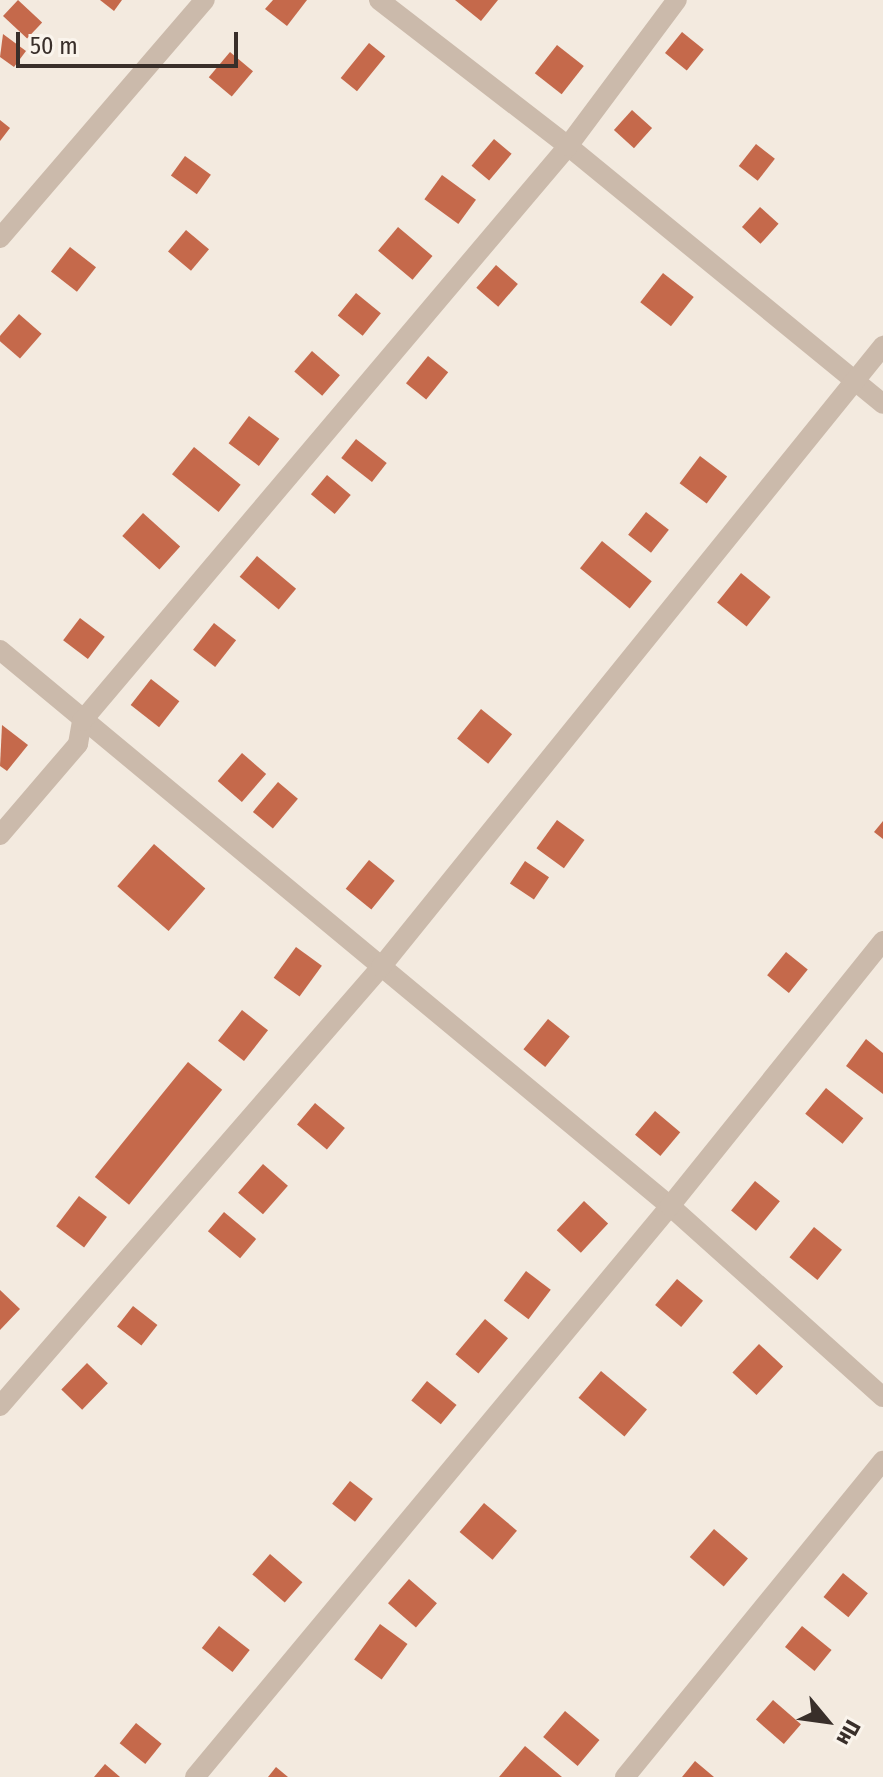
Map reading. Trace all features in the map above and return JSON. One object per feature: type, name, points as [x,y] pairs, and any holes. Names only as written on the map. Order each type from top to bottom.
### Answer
[{"type":"street","points":[[0,238],[205,0]]},
{"type":"street","points":[[379,0],[568,146],[883,404]]},
{"type":"street","points":[[0,835],[78,744],[82,721],[568,146],[677,0]]},
{"type":"street","points":[[0,1406],[381,967],[883,346]]},
{"type":"street","points":[[0,650],[670,1206],[883,1397]]},
{"type":"street","points":[[195,1777],[670,1206],[883,941]]},
{"type":"street","points":[[625,1777],[883,1461]]},
{"type":"building","points":[[18,0],[42,23],[27,39],[3,16]]},
{"type":"building","points":[[100,0],[122,0],[114,11]]},
{"type":"building","points":[[273,0],[307,0],[287,26],[265,9]]},
{"type":"building","points":[[455,0],[498,0],[481,21]]},
{"type":"building","points":[[682,32],[704,50],[687,71],[665,53]]},
{"type":"building","points":[[3,34],[26,51],[14,67],[0,57]]},
{"type":"building","points":[[369,43],[385,56],[357,91],[341,78]]},
{"type":"building","points":[[557,45],[584,66],[562,94],[535,73]]},
{"type":"building","points":[[230,52],[253,71],[232,97],[209,77]]},
{"type":"building","points":[[632,110],[652,128],[634,148],[614,130]]},
{"type":"building","points":[[0,120],[10,128],[0,141]]},
{"type":"building","points":[[494,139],[512,154],[489,181],[472,166]]},
{"type":"building","points":[[756,144],[775,159],[758,181],[739,166]]},
{"type":"building","points":[[185,156],[211,175],[197,194],[171,175]]},
{"type":"building","points":[[442,175],[476,200],[458,224],[424,199]]},
{"type":"building","points":[[760,207],[779,224],[761,244],[742,227]]},
{"type":"building","points":[[398,227],[432,256],[413,280],[378,251]]},
{"type":"building","points":[[186,230],[209,249],[191,271],[168,251]]},
{"type":"building","points":[[70,247],[96,267],[77,292],[51,271]]},
{"type":"building","points":[[496,265],[518,284],[498,307],[476,288]]},
{"type":"building","points":[[663,273],[694,297],[671,326],[640,302]]},
{"type":"building","points":[[356,293],[381,313],[363,336],[338,316]]},
{"type":"building","points":[[19,314],[42,334],[20,359],[0,341],[0,336]]},
{"type":"building","points":[[312,351],[340,375],[322,396],[294,371]]},
{"type":"building","points":[[428,356],[448,372],[426,400],[406,383]]},
{"type":"building","points":[[249,416],[279,439],[259,466],[229,443]]},
{"type":"building","points":[[356,439],[387,463],[372,482],[341,458]]},
{"type":"building","points":[[194,447],[241,485],[219,512],[172,474]]},
{"type":"building","points":[[700,456],[727,476],[707,504],[680,483]]},
{"type":"building","points":[[327,475],[351,495],[335,514],[311,494]]},
{"type":"building","points":[[646,512],[669,530],[651,553],[628,535]]},
{"type":"building","points":[[143,513],[180,546],[159,569],[122,536]]},
{"type":"building","points":[[602,541],[652,581],[630,608],[580,568]]},
{"type":"building","points":[[257,556],[296,589],[279,609],[240,577]]},
{"type":"building","points":[[741,573],[771,597],[747,626],[717,603]]},
{"type":"building","points":[[80,618],[105,637],[88,659],[63,640]]},
{"type":"building","points":[[214,623],[236,640],[215,667],[193,650]]},
{"type":"building","points":[[151,679],[179,701],[159,727],[131,705]]},
{"type":"building","points":[[481,709],[512,734],[488,764],[457,739]]},
{"type":"building","points":[[2,725],[28,745],[7,771],[0,766]]},
{"type":"building","points":[[242,753],[266,774],[242,802],[218,781]]},
{"type":"building","points":[[278,782],[298,799],[273,829],[253,812]]},
{"type":"building","points":[[557,820],[585,840],[564,868],[536,848]]},
{"type":"building","points":[[883,821],[883,839],[874,832]]},
{"type":"building","points":[[154,844],[205,889],[169,931],[117,886]]},
{"type":"building","points":[[369,860],[395,881],[371,910],[346,889]]},
{"type":"building","points":[[525,861],[549,877],[534,900],[510,883]]},
{"type":"building","points":[[296,947],[322,966],[300,997],[274,978]]},
{"type":"building","points":[[786,952],[808,970],[789,993],[767,975]]},
{"type":"building","points":[[242,1010],[268,1030],[244,1061],[218,1041]]},
{"type":"building","points":[[548,1019],[570,1037],[545,1067],[523,1049]]},
{"type":"building","points":[[866,1039],[883,1053],[883,1094],[846,1066]]},
{"type":"building","points":[[188,1062],[222,1090],[129,1205],[95,1177]]},
{"type":"building","points":[[826,1088],[863,1118],[843,1144],[805,1114]]},
{"type":"building","points":[[315,1103],[345,1128],[327,1150],[297,1124]]},
{"type":"building","points":[[655,1111],[680,1132],[660,1156],[635,1135]]},
{"type":"building","points":[[263,1164],[288,1186],[263,1214],[238,1193]]},
{"type":"building","points":[[755,1181],[780,1201],[756,1231],[731,1211]]},
{"type":"building","points":[[79,1196],[107,1217],[84,1247],[56,1226]]},
{"type":"building","points":[[584,1201],[608,1224],[581,1253],[557,1230]]},
{"type":"building","points":[[224,1212],[256,1239],[240,1258],[208,1231]]},
{"type":"building","points":[[814,1227],[842,1250],[817,1280],[789,1257]]},
{"type":"building","points":[[526,1271],[551,1290],[528,1319],[504,1301]]},
{"type":"building","points":[[677,1279],[703,1301],[681,1327],[655,1305]]},
{"type":"building","points":[[0,1290],[20,1309],[0,1330]]},
{"type":"building","points":[[133,1306],[157,1325],[141,1346],[117,1326]]},
{"type":"building","points":[[485,1319],[508,1338],[478,1374],[455,1354]]},
{"type":"building","points":[[759,1344],[783,1367],[757,1395],[732,1373]]},
{"type":"building","points":[[87,1363],[108,1383],[82,1410],[61,1390]]},
{"type":"building","points":[[601,1371],[647,1410],[624,1436],[579,1398]]},
{"type":"building","points":[[427,1381],[457,1405],[441,1424],[411,1400]]},
{"type":"building","points":[[350,1481],[373,1499],[355,1522],[332,1504]]},
{"type":"building","points":[[484,1503],[517,1531],[493,1560],[460,1532]]},
{"type":"building","points":[[714,1529],[748,1559],[724,1586],[690,1557]]},
{"type":"building","points":[[270,1554],[302,1582],[285,1603],[252,1574]]},
{"type":"building","points":[[843,1573],[868,1593],[848,1617],[823,1597]]},
{"type":"building","points":[[409,1579],[437,1603],[416,1627],[388,1603]]},
{"type":"building","points":[[380,1624],[408,1644],[382,1680],[354,1660]]},
{"type":"building","points":[[219,1626],[250,1650],[232,1672],[202,1648]]},
{"type":"building","points":[[802,1626],[832,1650],[815,1671],[785,1647]]},
{"type":"building","points":[[773,1700],[801,1724],[784,1744],[756,1720]]},
{"type":"building","points":[[565,1711],[599,1740],[578,1766],[543,1737]]},
{"type":"building","points":[[136,1723],[162,1744],[145,1764],[120,1743]]},
{"type":"building","points":[[525,1746],[562,1777],[499,1777]]},
{"type":"building","points":[[695,1761],[714,1777],[682,1777]]},
{"type":"building","points":[[105,1764],[120,1777],[94,1777]]},
{"type":"building","points":[[276,1767],[288,1777],[268,1777]]}]
